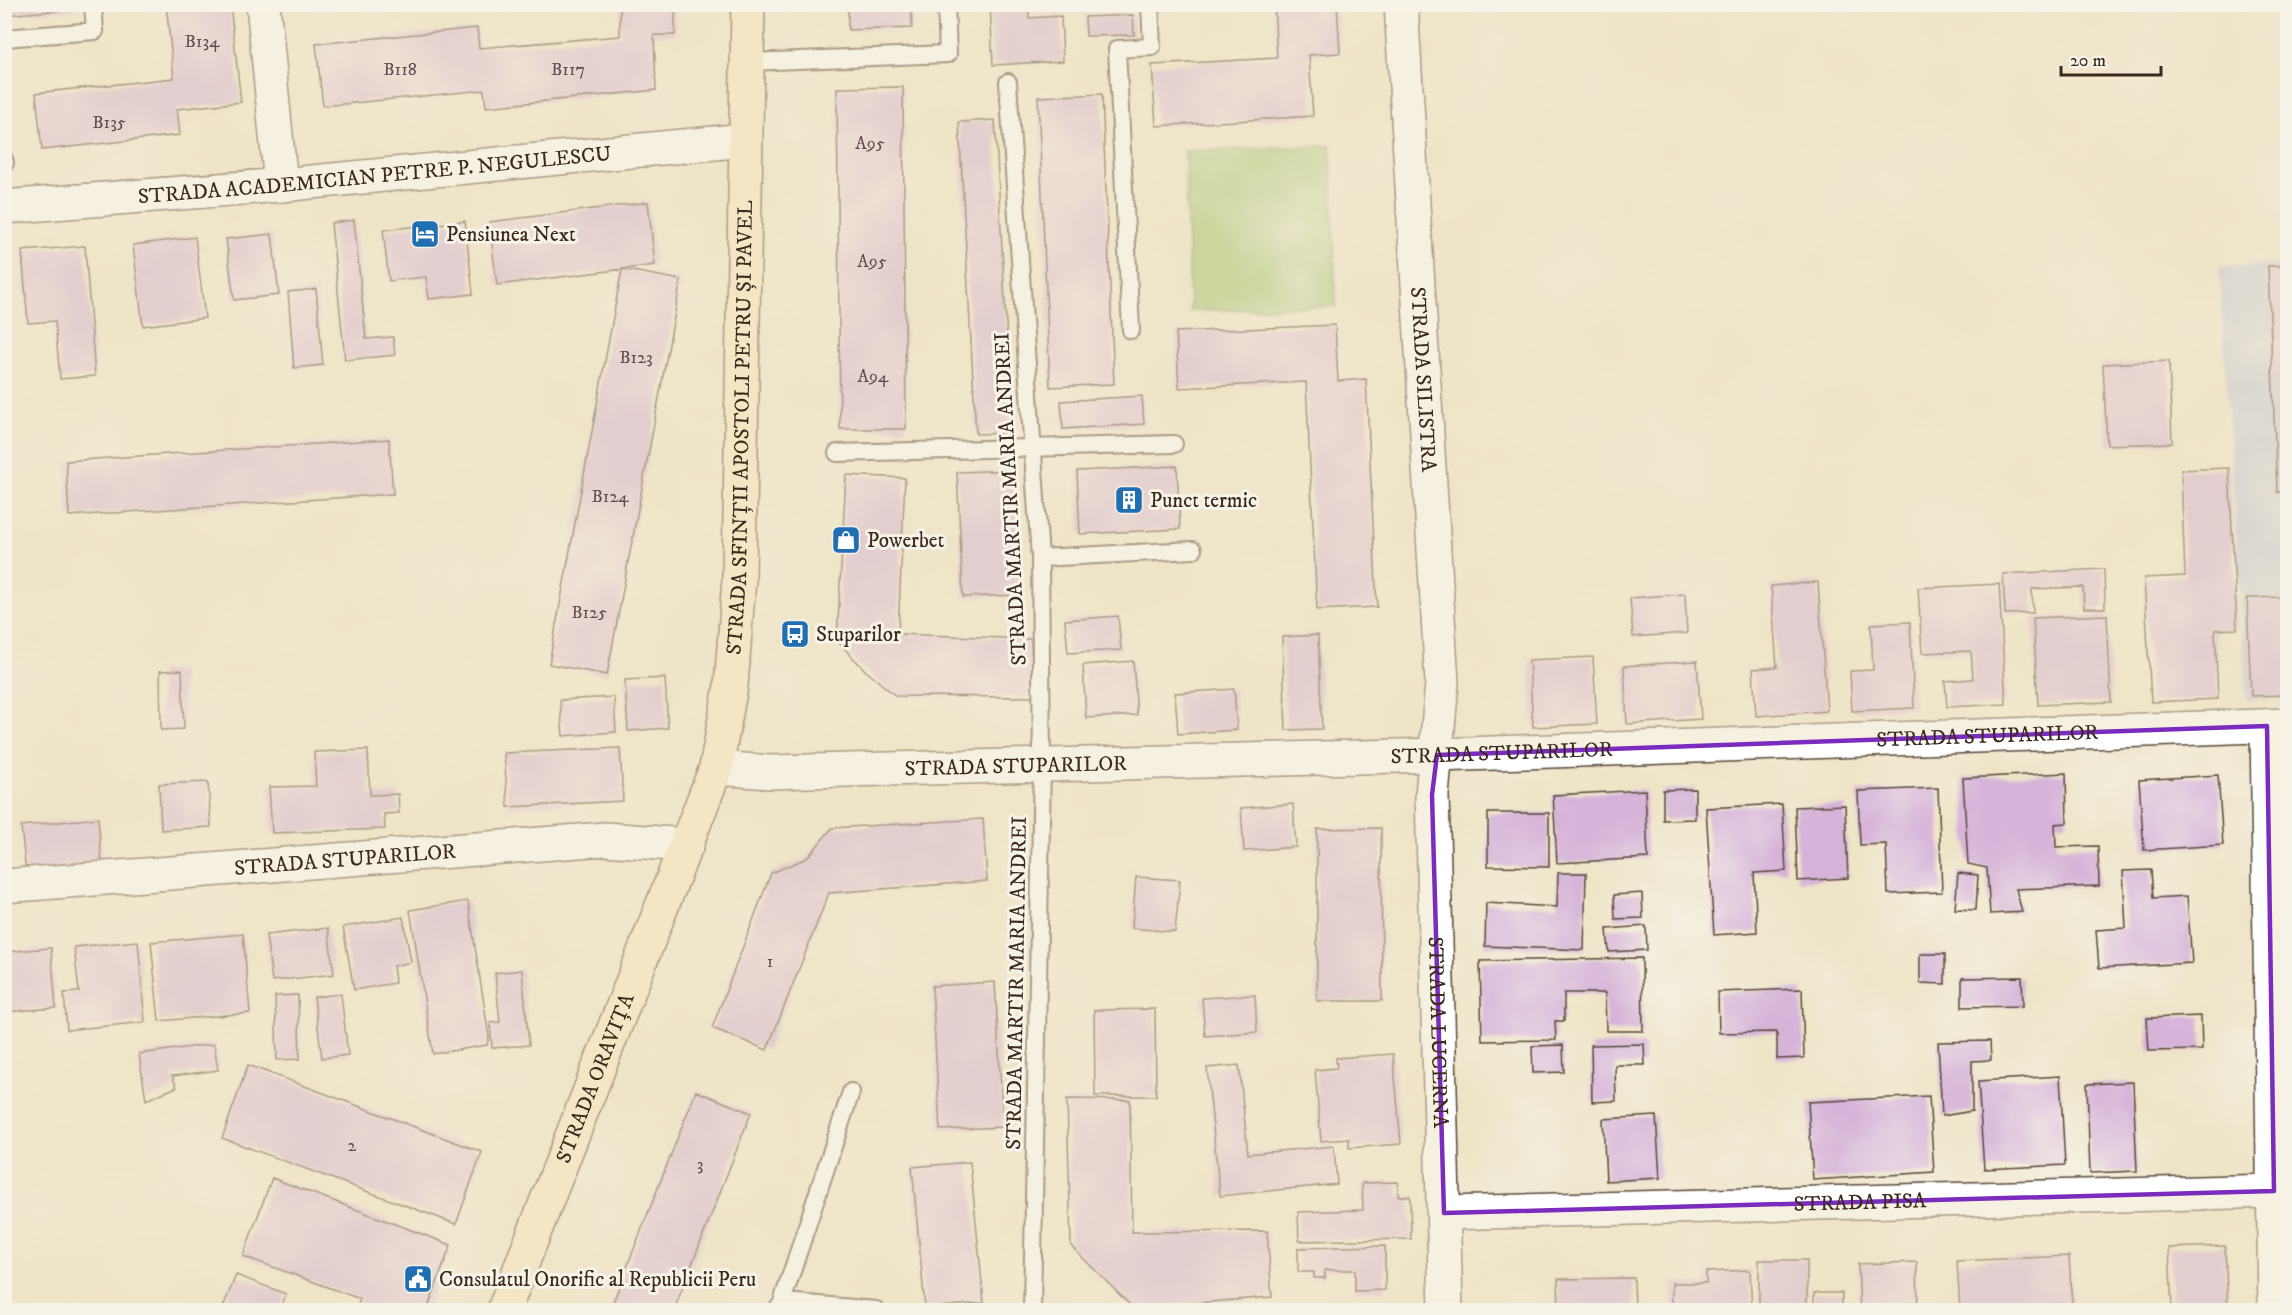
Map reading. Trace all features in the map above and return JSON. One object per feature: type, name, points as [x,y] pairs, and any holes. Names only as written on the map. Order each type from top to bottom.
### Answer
[{"type":"main road","name":"STRADA SFINȚII APOSTOLI PETRU ȘI PAVEL","points":[[687,845],[716,768],[731,686],[739,579],[748,4]]},
{"type":"main road","name":"STRADA ORAVIȚA","points":[[504,1311],[687,845]]},
{"type":"street","points":[[263,4],[281,185]]},
{"type":"street","name":"STRADA SILISTRA","points":[[1401,4],[1442,683],[1437,755]]},
{"type":"street","name":"STRADA ACADEMICIAN PETRE P. NEGULESCU","points":[[4,207],[281,185],[746,140]]},
{"type":"street","points":[[2275,1311],[2277,726]]},
{"type":"street","name":"STRADA STUPARILOR","points":[[716,768],[770,772],[1437,755],[2277,726]]},
{"type":"street","name":"STRADA LUCERNA","points":[[1437,755],[1432,795],[1446,1311]]},
{"type":"street","name":"STRADA STUPARILOR","points":[[4,886],[605,839],[687,845]]},
{"type":"street","name":"STRADA PISA","points":[[1444,1213],[2274,1191]]},
{"type":"lane","points":[[4,38],[95,31],[93,4]]},
{"type":"lane","points":[[747,62],[948,54],[946,4]]},
{"type":"lane","points":[[1131,330],[1117,49],[1152,47],[1150,4]]},
{"type":"lane","name":"STRADA MARTIR MARIA ANDREI","points":[[1008,82],[1040,558],[1042,764],[1032,1311]]},
{"type":"lane","points":[[4,159],[5,163]]},
{"type":"lane","points":[[837,453],[1174,444]]},
{"type":"lane","points":[[1040,558],[1192,550]]},
{"type":"lane","points":[[778,1308],[851,1092]]},
{"type":"lane","points":[[778,1308],[796,1303],[876,1311]]},
{"type":"highlighted area","points":[[2267,726],[2274,1191],[1444,1213],[1432,795],[1437,755]]},
{"type":"shaded area","points":[[2287,263],[2287,697],[2247,700],[2219,267]]},
{"type":"green space","points":[[1331,146],[1336,306],[1190,311],[1185,151]]},
{"type":"building","points":[[4,4],[77,4],[77,9],[4,15]]},
{"type":"building","points":[[166,4],[230,4],[241,102],[177,109],[180,135],[42,150],[36,93],[174,78]]},
{"type":"building","points":[[620,4],[675,4],[675,35],[654,35],[656,90],[486,107],[484,90],[323,106],[316,44],[477,28],[479,48],[620,36]]},
{"type":"building","points":[[848,4],[911,4],[912,28],[848,30]]},
{"type":"building","points":[[990,4],[1029,4],[1029,18],[1061,16],[1063,61],[993,65]]},
{"type":"building","points":[[1274,4],[1337,4],[1340,53],[1309,55],[1313,116],[1156,126],[1152,65],[1277,58]]},
{"type":"building","points":[[1133,15],[1134,35],[1086,36],[1085,17]]},
{"type":"building","points":[[903,87],[906,429],[840,429],[837,88]]},
{"type":"building","points":[[1102,94],[1114,384],[1050,387],[1038,97]]},
{"type":"building","points":[[995,120],[1012,433],[976,434],[959,122]]},
{"type":"building","points":[[648,202],[655,265],[497,285],[489,222]]},
{"type":"building","points":[[354,220],[366,339],[393,337],[395,355],[345,360],[331,223]]},
{"type":"building","points":[[465,221],[473,294],[429,299],[426,277],[389,281],[383,230]]},
{"type":"building","points":[[272,234],[279,295],[234,300],[226,239]]},
{"type":"building","points":[[195,237],[205,318],[143,326],[133,245]]},
{"type":"building","points":[[85,246],[95,376],[60,379],[55,321],[28,323],[22,251]]},
{"type":"building","points":[[2268,266],[2288,266],[2288,492],[2277,492]]},
{"type":"building","points":[[622,269],[681,280],[607,675],[549,664]]},
{"type":"building","points":[[316,289],[323,365],[294,368],[288,292]]},
{"type":"building","points":[[1335,325],[1338,381],[1366,379],[1377,607],[1317,610],[1306,382],[1179,388],[1176,332]]},
{"type":"building","points":[[2169,361],[2172,443],[2107,445],[2103,364]]},
{"type":"building","points":[[1142,396],[1144,424],[1063,429],[1061,401]]},
{"type":"building","points":[[389,439],[393,494],[69,516],[66,461]]},
{"type":"building","name":"Punct termic","points":[[1177,466],[1180,529],[1080,534],[1077,471]]},
{"type":"building","points":[[2229,468],[2237,629],[2215,630],[2218,699],[2151,702],[2144,578],[2185,576],[2181,470]]},
{"type":"building","points":[[1016,470],[1023,595],[963,597],[957,472]]},
{"type":"building","points":[[846,475],[905,478],[898,634],[1031,639],[1033,697],[896,696],[866,671],[837,641]]},
{"type":"building","points":[[2104,569],[2105,608],[2084,608],[2083,587],[2032,589],[2033,613],[2005,614],[2003,574]]},
{"type":"building","points":[[1818,582],[1827,711],[1756,716],[1753,669],[1777,667],[1771,586]]},
{"type":"building","points":[[1999,584],[2006,704],[1947,707],[1945,681],[1973,679],[1971,651],[1922,653],[1918,588]]},
{"type":"building","points":[[1685,594],[1687,633],[1633,637],[1630,598]]},
{"type":"building","points":[[2288,597],[2288,695],[2251,696],[2247,598]]},
{"type":"building","points":[[2107,615],[2111,702],[2038,705],[2033,618]]},
{"type":"building","points":[[1118,616],[1121,650],[1068,653],[1065,620]]},
{"type":"building","points":[[1910,622],[1914,708],[1852,711],[1850,671],[1873,670],[1871,624]]},
{"type":"building","points":[[1318,635],[1322,729],[1286,730],[1282,637]]},
{"type":"building","points":[[1593,657],[1597,724],[1533,727],[1529,660]]},
{"type":"building","points":[[1133,661],[1137,715],[1086,718],[1083,665]]},
{"type":"building","points":[[1697,661],[1701,719],[1627,724],[1624,666]]},
{"type":"building","points":[[182,670],[184,729],[161,730],[160,671]]},
{"type":"building","points":[[665,678],[668,728],[628,731],[625,680]]},
{"type":"building","points":[[1234,689],[1237,730],[1178,734],[1175,693]]},
{"type":"building","points":[[614,697],[616,732],[563,736],[560,700]]},
{"type":"building","points":[[620,748],[623,801],[508,807],[504,753]]},
{"type":"building","points":[[368,750],[370,795],[398,794],[399,813],[384,814],[385,829],[272,833],[269,787],[316,786],[314,752]]},
{"type":"building","points":[[2066,773],[2067,823],[2055,824],[2056,847],[2098,846],[2099,886],[2016,889],[2022,912],[1990,914],[1987,868],[1968,864],[1963,778]]},
{"type":"building","points":[[2218,775],[2223,845],[2144,850],[2139,780]]},
{"type":"building","points":[[208,782],[211,827],[161,830],[159,784]]},
{"type":"building","points":[[1938,788],[1942,892],[1888,894],[1886,844],[1860,845],[1858,791]]},
{"type":"building","points":[[1695,789],[1695,819],[1663,820],[1663,790]]},
{"type":"building","points":[[1645,790],[1648,858],[1557,863],[1553,795]]},
{"type":"building","points":[[1293,804],[1296,847],[1244,851],[1241,808]]},
{"type":"building","points":[[1782,804],[1786,871],[1754,873],[1757,932],[1714,935],[1706,808]]},
{"type":"building","points":[[1845,805],[1848,878],[1798,881],[1795,807]]},
{"type":"building","points":[[1488,813],[1549,813],[1549,867],[1488,866]]},
{"type":"building","points":[[98,818],[102,865],[26,873],[21,826]]},
{"type":"building","points":[[983,819],[987,881],[829,893],[767,1050],[712,1028],[771,873],[807,858],[832,828]]},
{"type":"building","points":[[1381,828],[1382,1001],[1317,1001],[1317,829]]},
{"type":"building","points":[[2151,870],[2153,898],[2187,896],[2192,963],[2099,968],[2096,930],[2126,928],[2123,871]]},
{"type":"building","points":[[1558,873],[1586,873],[1584,950],[1485,946],[1486,903],[1557,907]]},
{"type":"building","points":[[1958,873],[1978,875],[1976,910],[1955,909]]},
{"type":"building","points":[[1136,877],[1180,880],[1175,932],[1132,928]]},
{"type":"building","points":[[1642,893],[1643,918],[1615,919],[1614,895]]},
{"type":"building","points":[[468,901],[489,1037],[487,1045],[433,1054],[410,910]]},
{"type":"building","points":[[403,917],[411,962],[393,966],[395,983],[354,990],[343,927]]},
{"type":"building","points":[[1646,926],[1647,950],[1609,952],[1607,929]]},
{"type":"building","points":[[328,928],[334,974],[272,981],[266,935]]},
{"type":"building","points":[[243,934],[250,1013],[159,1021],[151,942]]},
{"type":"building","points":[[138,941],[145,1022],[67,1030],[64,993],[79,992],[74,947]]},
{"type":"building","points":[[51,948],[56,1008],[4,1012],[4,952]]},
{"type":"building","points":[[1920,954],[1945,954],[1945,984],[1920,983]]},
{"type":"building","points":[[1642,958],[1643,1031],[1606,1031],[1605,993],[1564,993],[1564,1021],[1555,1021],[1556,1040],[1482,1041],[1480,961]]},
{"type":"building","points":[[522,970],[529,1045],[492,1048],[490,1023],[500,1022],[495,973]]},
{"type":"building","points":[[2022,977],[2023,1006],[1962,1007],[1962,978]]},
{"type":"building","points":[[995,982],[1003,1127],[940,1130],[932,986]]},
{"type":"building","points":[[1802,989],[1804,1058],[1777,1059],[1777,1032],[1719,1033],[1718,992]]},
{"type":"building","points":[[341,994],[348,1055],[322,1058],[314,997]]},
{"type":"building","points":[[298,995],[300,1059],[277,1060],[275,996]]},
{"type":"building","points":[[1255,995],[1257,1032],[1205,1036],[1202,998]]},
{"type":"building","points":[[1155,1009],[1156,1096],[1095,1096],[1094,1010]]},
{"type":"building","points":[[2201,1016],[2202,1050],[2149,1051],[2147,1018]]},
{"type":"building","points":[[1990,1041],[1991,1060],[1972,1061],[1972,1111],[1942,1116],[1938,1042]]},
{"type":"building","points":[[214,1044],[218,1070],[172,1076],[177,1087],[146,1100],[139,1054]]},
{"type":"building","points":[[1644,1044],[1645,1065],[1615,1065],[1616,1101],[1592,1102],[1591,1045]]},
{"type":"building","points":[[1563,1045],[1564,1072],[1533,1073],[1532,1046]]},
{"type":"building","points":[[1393,1054],[1401,1144],[1349,1148],[1349,1139],[1321,1141],[1315,1070],[1337,1068],[1336,1058]]},
{"type":"building","points":[[248,1065],[482,1152],[456,1224],[222,1138]]},
{"type":"building","points":[[1239,1065],[1248,1154],[1334,1146],[1337,1184],[1220,1196],[1207,1068]]},
{"type":"building","points":[[2060,1076],[2065,1165],[1984,1169],[1978,1081]]},
{"type":"building","points":[[2133,1082],[2137,1171],[2090,1173],[2087,1084]]},
{"type":"building","points":[[696,1091],[751,1113],[674,1310],[610,1310]]},
{"type":"building","points":[[1929,1096],[1934,1172],[1813,1180],[1808,1102]]},
{"type":"building","points":[[1067,1099],[1130,1100],[1132,1232],[1267,1231],[1272,1297],[1133,1308],[1071,1246]]},
{"type":"building","points":[[1656,1116],[1660,1178],[1606,1181],[1603,1119]]},
{"type":"building","points":[[970,1162],[984,1303],[925,1308],[912,1167]]},
{"type":"building","points":[[272,1178],[451,1245],[427,1310],[356,1310],[360,1299],[243,1256]]},
{"type":"building","points":[[1398,1182],[1398,1196],[1410,1196],[1411,1239],[1299,1241],[1298,1212],[1363,1210],[1362,1183]]},
{"type":"building","points":[[1385,1246],[1385,1290],[1355,1291],[1355,1270],[1325,1270],[1325,1278],[1314,1278],[1314,1272],[1298,1272],[1298,1248]]},
{"type":"building","points":[[2225,1246],[2228,1310],[2172,1310],[2169,1248]]},
{"type":"building","points":[[2069,1256],[2072,1304],[2052,1304],[2052,1310],[2005,1310],[2005,1308],[1960,1310],[1957,1261]]},
{"type":"building","points":[[1759,1260],[1807,1260],[1807,1310],[1759,1310]]},
{"type":"building","points":[[1917,1262],[1918,1310],[1860,1310],[1858,1264]]},
{"type":"building","points":[[1750,1270],[1752,1310],[1672,1310],[1672,1283],[1706,1283],[1706,1272]]},
{"type":"building","points":[[236,1275],[286,1294],[280,1310],[222,1310]]},
{"type":"building","points":[[1634,1278],[1635,1310],[1559,1310],[1558,1279]]},
{"type":"building","points":[[1814,1293],[1842,1293],[1842,1310],[1814,1310]]},
{"type":"place","name":"Pensiunea Next","points":[[425,234]]},
{"type":"place","name":"Punct termic","points":[[1129,500]]},
{"type":"place","name":"Powerbet","points":[[846,540]]},
{"type":"place","name":"Stuparilor","points":[[795,634]]},
{"type":"place","name":"Consulatul Onorific al Republicii Peru","points":[[418,1279]]}]
